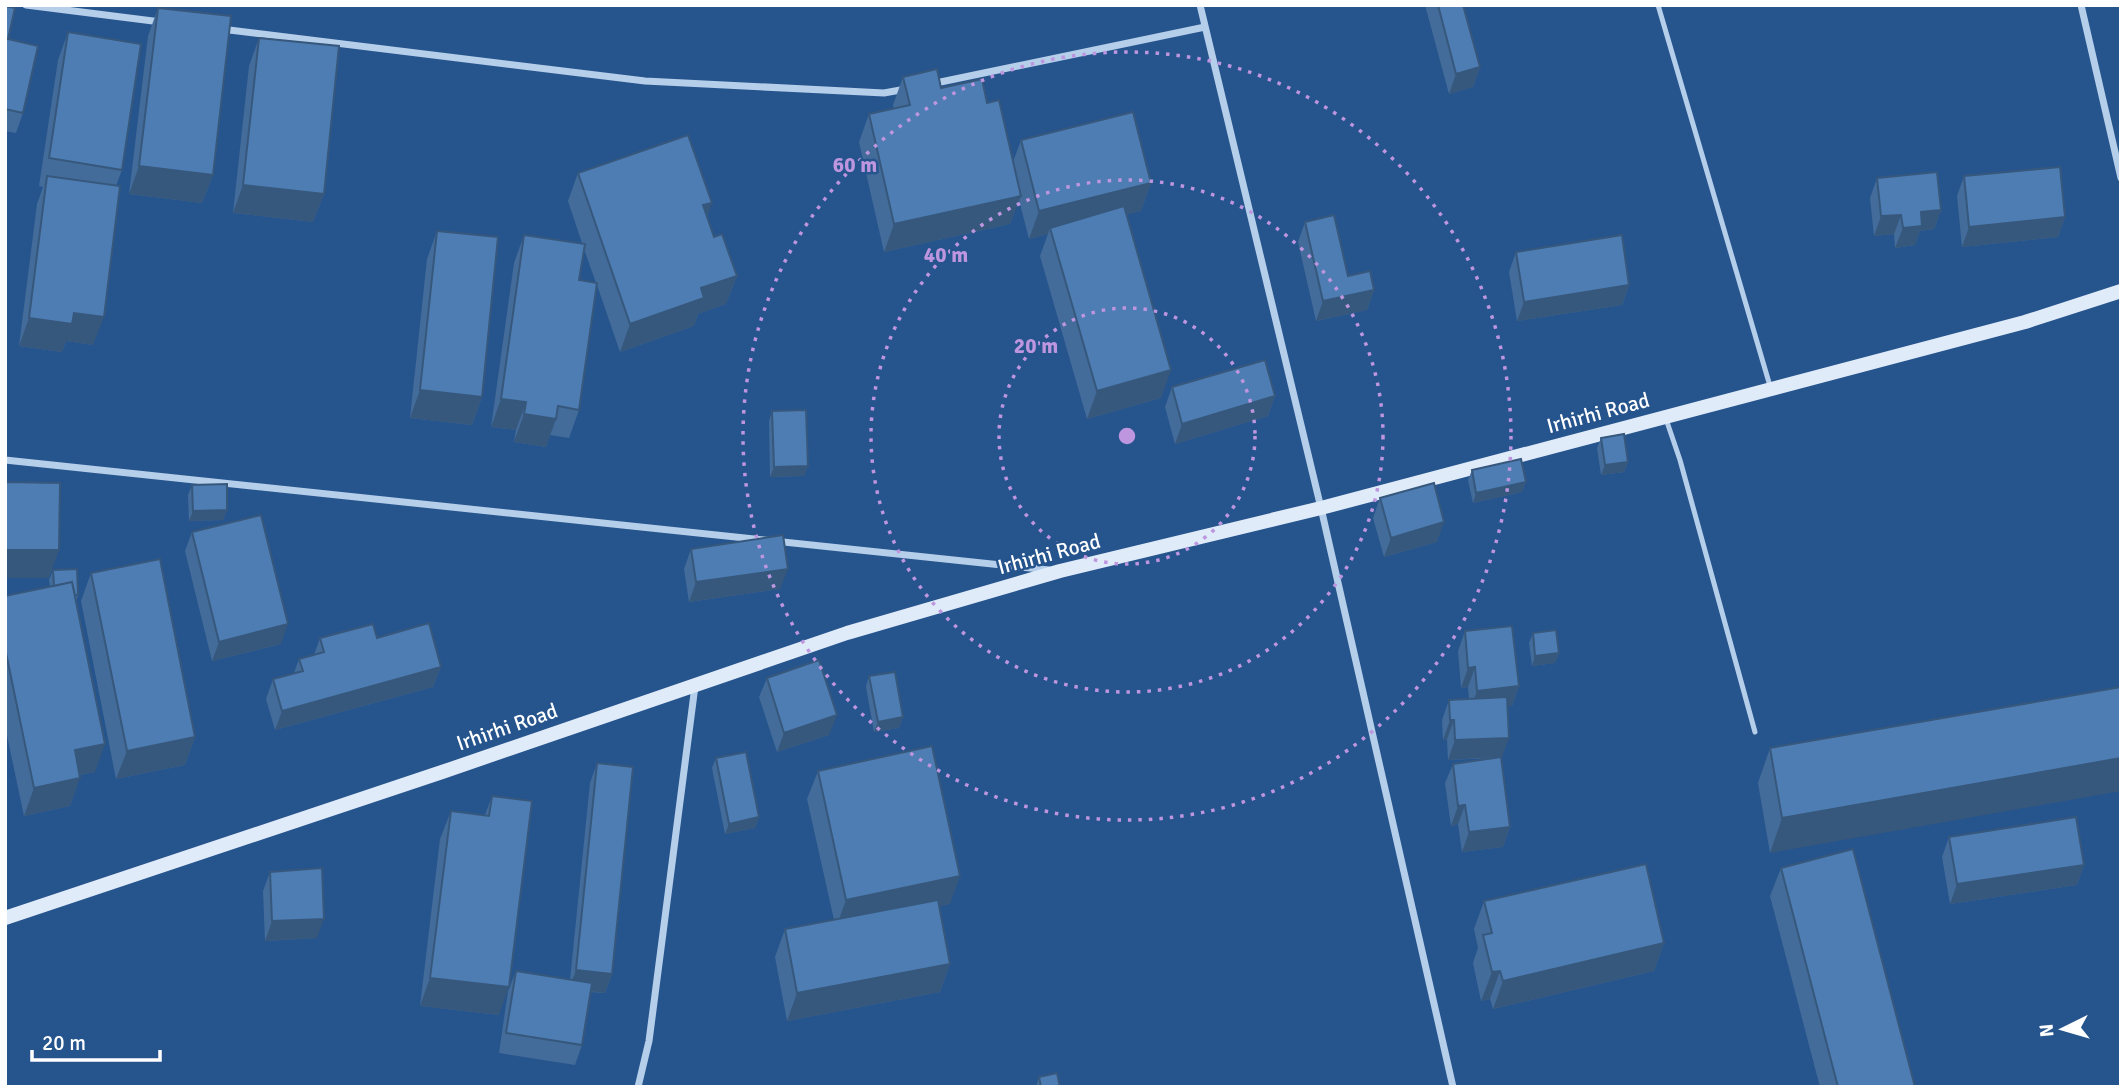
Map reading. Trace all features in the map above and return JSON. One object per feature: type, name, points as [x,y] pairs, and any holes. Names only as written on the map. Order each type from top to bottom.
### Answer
[{"type":"street","points":[[26,5],[164,22]]},
{"type":"street","points":[[1200,5],[1321,508],[1453,1087]]},
{"type":"street","points":[[2081,5],[2121,178]]},
{"type":"street","points":[[924,85],[1205,27]]},
{"type":"street","points":[[219,29],[645,81],[884,93],[911,88]]},
{"type":"street","name":"Irhirhi Road","points":[[5,918],[848,633],[1060,571],[1321,508],[2025,322],[2121,291]]},
{"type":"street","points":[[5,460],[1060,571]]},
{"type":"street","points":[[638,1087],[649,1041],[695,685]]},
{"type":"lane","points":[[1658,5],[1771,389]]},
{"type":"lane","points":[[1665,417],[1680,460],[1755,732]]},
{"type":"building","points":[[1438,5],[1463,5],[1480,67],[1456,74]]},
{"type":"building","points":[[5,6],[15,8],[8,39],[38,46],[23,113],[5,109]]},
{"type":"building","points":[[158,8],[231,16],[213,175],[139,166]]},
{"type":"building","points":[[68,32],[141,44],[122,170],[49,158]]},
{"type":"building","points":[[259,38],[339,46],[324,194],[243,185]]},
{"type":"building","points":[[937,69],[941,88],[982,79],[987,103],[999,100],[1021,196],[894,224],[869,114],[910,105],[903,77]]},
{"type":"building","points":[[1133,112],[1151,183],[1039,211],[1021,140]]},
{"type":"building","points":[[688,135],[712,203],[703,205],[714,237],[722,234],[737,276],[701,288],[704,298],[630,324],[578,173]]},
{"type":"building","points":[[2060,167],[2065,217],[1969,227],[1964,176]]},
{"type":"building","points":[[1937,172],[1941,210],[1921,212],[1922,226],[1903,228],[1901,215],[1881,216],[1877,178]]},
{"type":"building","points":[[47,176],[120,186],[104,317],[74,313],[72,324],[29,318]]},
{"type":"building","points":[[1124,206],[1171,370],[1097,391],[1050,228]]},
{"type":"building","points":[[1334,215],[1348,276],[1370,271],[1374,290],[1323,301],[1305,222]]},
{"type":"building","points":[[437,231],[498,237],[482,397],[420,390]]},
{"type":"building","points":[[524,235],[585,244],[579,280],[597,283],[579,410],[558,406],[556,419],[524,414],[526,402],[501,399]]},
{"type":"building","points":[[1622,235],[1629,285],[1524,302],[1516,252]]},
{"type":"building","points":[[1265,360],[1275,396],[1182,424],[1172,387]]},
{"type":"building","points":[[806,410],[808,466],[774,467],[772,411]]},
{"type":"building","points":[[1624,434],[1628,462],[1605,465],[1601,438]]},
{"type":"building","points":[[1521,459],[1526,482],[1476,493],[1472,470]]},
{"type":"building","points":[[5,482],[60,483],[59,550],[5,550]]},
{"type":"building","points":[[1434,483],[1444,522],[1391,538],[1380,498]]},
{"type":"building","points":[[227,484],[227,510],[193,511],[192,485]]},
{"type":"building","points":[[261,515],[288,624],[219,642],[192,532]]},
{"type":"building","points":[[783,535],[788,569],[696,582],[691,549]]},
{"type":"building","points":[[160,559],[195,737],[127,751],[91,573]]},
{"type":"building","points":[[77,569],[78,595],[75,595],[72,582],[54,586],[53,570]]},
{"type":"building","points":[[72,582],[105,744],[75,750],[80,778],[34,788],[5,648],[5,596]]},
{"type":"building","points":[[429,623],[441,667],[282,711],[273,679],[303,671],[299,659],[324,652],[320,638],[373,624],[377,638]]},
{"type":"building","points":[[1512,626],[1519,686],[1477,691],[1475,667],[1468,668],[1465,631]]},
{"type":"building","points":[[1556,630],[1559,653],[1535,656],[1533,633]]},
{"type":"building","points":[[819,660],[837,715],[784,733],[767,678]]},
{"type":"building","points":[[895,672],[903,717],[878,722],[869,676]]},
{"type":"building","points":[[2121,687],[2121,758],[1782,818],[1770,748]]},
{"type":"building","points":[[1507,697],[1509,738],[1455,740],[1449,700]]},
{"type":"building","points":[[932,746],[960,876],[846,900],[818,771]]},
{"type":"building","points":[[746,752],[759,817],[729,824],[716,758]]},
{"type":"building","points":[[1501,757],[1510,827],[1469,832],[1465,805],[1458,806],[1453,764]]},
{"type":"building","points":[[597,763],[633,767],[612,974],[576,970]]},
{"type":"building","points":[[492,796],[532,801],[509,987],[430,978],[451,811],[489,816]]},
{"type":"building","points":[[2076,817],[2084,865],[1957,884],[1949,837]]},
{"type":"building","points":[[1853,849],[1915,1087],[1838,1087],[1781,868]]},
{"type":"building","points":[[1646,864],[1664,943],[1503,981],[1500,971],[1492,972],[1483,935],[1492,933],[1484,901]]},
{"type":"building","points":[[322,868],[324,919],[272,921],[270,872]]},
{"type":"building","points":[[938,900],[950,964],[797,993],[785,929]]},
{"type":"building","points":[[516,971],[592,983],[582,1045],[506,1033]]},
{"type":"building","points":[[1057,1073],[1060,1087],[1041,1087],[1039,1077]]}]
